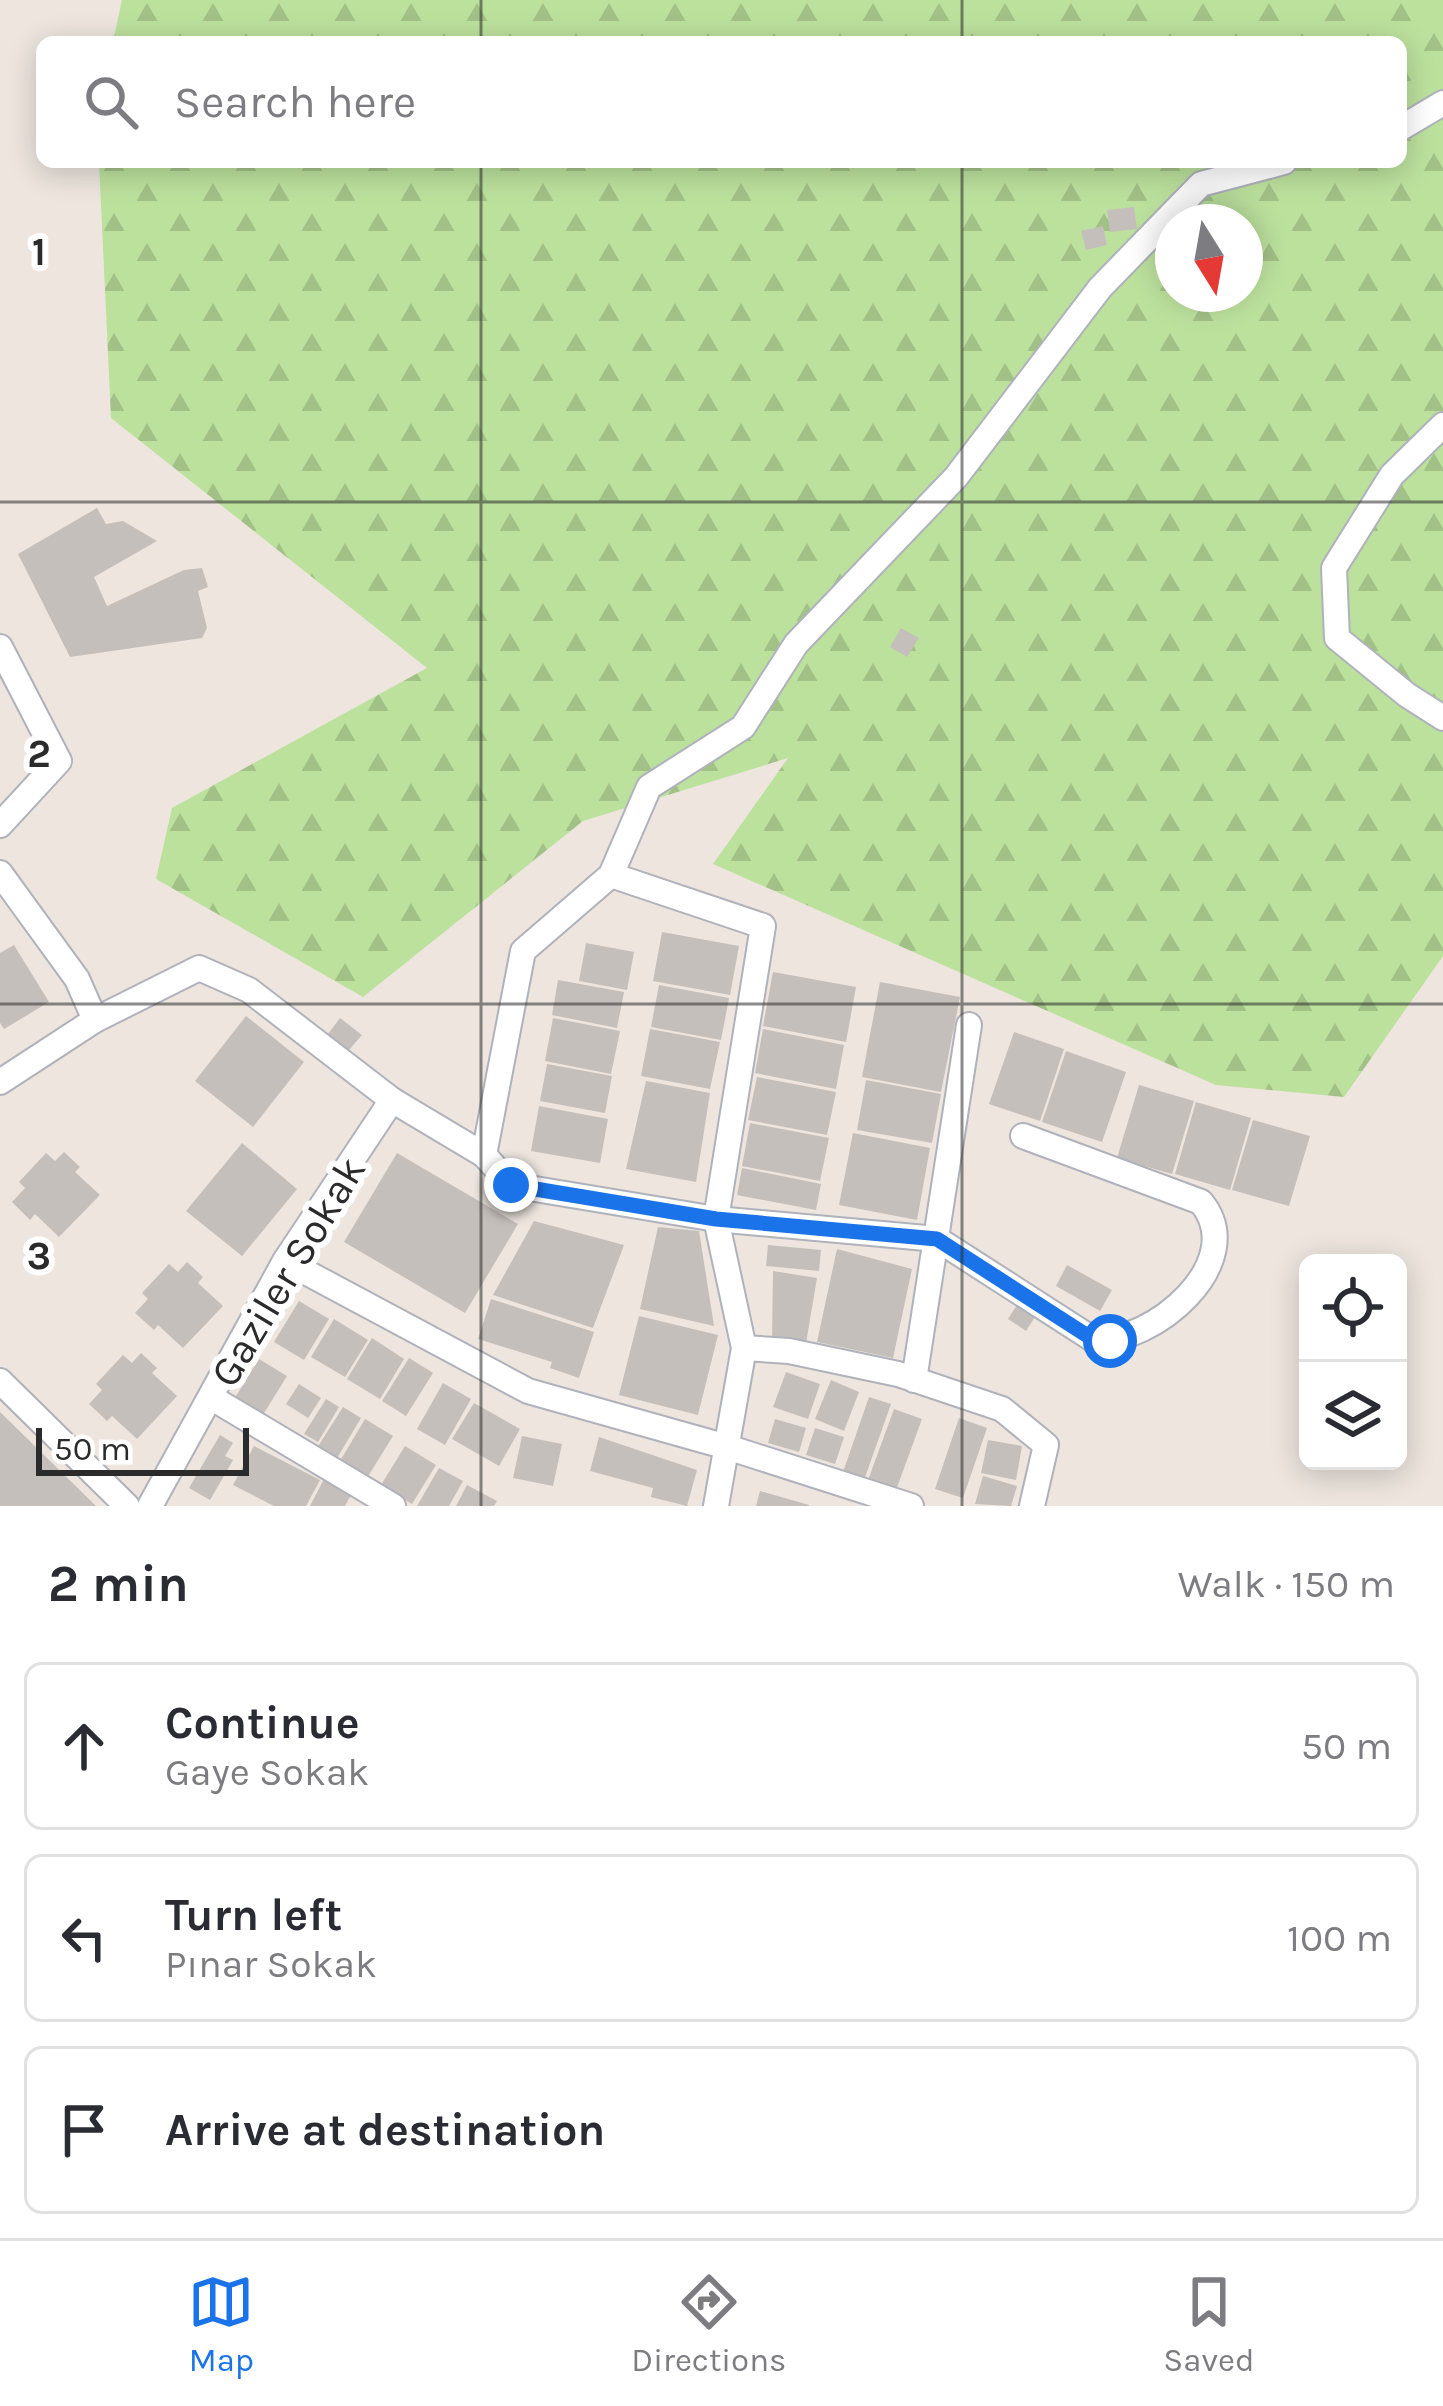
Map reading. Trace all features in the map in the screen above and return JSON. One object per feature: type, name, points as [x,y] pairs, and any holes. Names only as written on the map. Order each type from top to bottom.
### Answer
[{"type":"street","points":[[1407,124],[1443,103]]},
{"type":"street","points":[[484,1155],[523,951],[610,875],[649,787],[743,727],[796,644],[956,476],[1100,288],[1201,184],[1261,168]]},
{"type":"street","points":[[1443,425],[1392,475],[1334,568],[1337,638],[1443,718]]},
{"type":"street","points":[[0,646],[10,692],[58,761],[0,825]]},
{"type":"street","points":[[0,873],[77,979],[95,1020]]},
{"type":"street","points":[[610,875],[763,926],[716,1219],[744,1348],[716,1506]]},
{"type":"street","points":[[0,1082],[95,1020],[199,968],[249,990],[392,1100],[484,1155],[511,1185],[716,1219],[937,1239],[1094,1340],[1122,1338],[1180,1304],[1214,1257],[1214,1217],[1201,1202],[1023,1136]]},
{"type":"street","points":[[914,1379],[969,1024]]},
{"type":"street","name":"Gaziler Sokak","points":[[150,1506],[285,1261],[392,1100]]},
{"type":"street","points":[[285,1261],[528,1391],[911,1506]]},
{"type":"street","points":[[744,1348],[789,1351],[914,1379],[1002,1408],[1046,1445],[1032,1506]]},
{"type":"street","points":[[0,1382],[128,1506]]},
{"type":"street","points":[[212,1398],[393,1506]]},
{"type":"green space","points":[[122,0],[1443,0],[1443,956],[1344,1097],[1216,1085],[713,864],[788,758],[583,821],[363,997],[156,879],[172,808],[427,668],[111,418],[99,168],[1407,168],[1407,36],[114,36]]},
{"type":"building","points":[[1134,207],[1137,229],[1110,232],[1107,210]]},
{"type":"building","points":[[1103,226],[1107,245],[1086,250],[1081,231]]},
{"type":"building","points":[[97,508],[106,524],[123,521],[157,541],[94,577],[107,606],[184,570],[202,568],[208,587],[198,591],[207,628],[202,638],[70,657],[18,554]]},
{"type":"building","points":[[901,628],[919,638],[907,657],[890,647]]},
{"type":"building","points":[[662,932],[739,946],[730,995],[653,981]]},
{"type":"building","points":[[586,943],[634,952],[627,990],[579,981]]},
{"type":"building","points":[[14,945],[49,1002],[4,1029],[0,1023],[0,953]]},
{"type":"building","points":[[773,972],[856,987],[846,1042],[763,1026]]},
{"type":"building","points":[[558,980],[624,992],[617,1028],[552,1015]]},
{"type":"building","points":[[880,982],[960,997],[941,1092],[862,1077]]},
{"type":"building","points":[[659,985],[729,998],[721,1040],[651,1027]]},
{"type":"building","points":[[246,1016],[304,1062],[253,1127],[195,1081]]},
{"type":"building","points":[[340,1018],[362,1035],[349,1050],[328,1034]]},
{"type":"building","points":[[553,1018],[620,1031],[611,1074],[545,1061]]},
{"type":"building","points":[[650,1029],[720,1042],[710,1089],[641,1076]]},
{"type":"building","points":[[763,1029],[844,1045],[836,1089],[755,1073]]},
{"type":"building","points":[[1014,1032],[1064,1049],[1040,1121],[989,1104]]},
{"type":"building","points":[[1066,1051],[1126,1072],[1102,1142],[1042,1122]]},
{"type":"building","points":[[547,1064],[612,1076],[605,1113],[540,1101]]},
{"type":"building","points":[[757,1077],[836,1092],[827,1135],[748,1120]]},
{"type":"building","points":[[866,1080],[941,1094],[932,1143],[857,1130]]},
{"type":"building","points":[[646,1081],[710,1093],[696,1182],[626,1169]]},
{"type":"building","points":[[1139,1085],[1194,1101],[1172,1174],[1117,1158]]},
{"type":"building","points":[[1196,1102],[1251,1118],[1230,1190],[1175,1174]]},
{"type":"building","points":[[539,1106],[608,1119],[600,1163],[531,1151]]},
{"type":"building","points":[[1253,1120],[1310,1136],[1289,1206],[1232,1190]]},
{"type":"building","points":[[750,1123],[829,1138],[820,1181],[742,1166]]},
{"type":"building","points":[[853,1133],[930,1148],[917,1220],[839,1205]]},
{"type":"building","points":[[242,1143],[297,1189],[242,1256],[186,1211]]},
{"type":"building","points":[[64,1152],[80,1167],[75,1172],[100,1195],[59,1237],[35,1214],[30,1220],[12,1202],[25,1188],[19,1182],[46,1153],[55,1161]]},
{"type":"building","points":[[397,1153],[518,1224],[465,1313],[344,1242]]},
{"type":"building","points":[[742,1168],[821,1184],[816,1210],[737,1195]]},
{"type":"building","points":[[534,1221],[624,1245],[593,1328],[493,1295]]},
{"type":"building","points":[[658,1227],[699,1231],[714,1326],[640,1309]]},
{"type":"building","points":[[768,1245],[821,1250],[819,1271],[766,1266]]},
{"type":"building","points":[[837,1249],[912,1269],[893,1358],[817,1342]]},
{"type":"building","points":[[187,1262],[203,1277],[198,1283],[223,1306],[183,1348],[158,1325],[154,1330],[135,1313],[148,1299],[142,1293],[169,1264],[178,1272]]},
{"type":"building","points":[[1067,1265],[1112,1290],[1100,1311],[1056,1286]]},
{"type":"building","points":[[773,1271],[817,1278],[805,1349],[772,1341]]},
{"type":"building","points":[[491,1299],[594,1332],[579,1378],[550,1368],[552,1362],[478,1339]]},
{"type":"building","points":[[299,1301],[329,1319],[304,1360],[274,1342]]},
{"type":"building","points":[[1019,1302],[1037,1314],[1026,1331],[1008,1319]]},
{"type":"building","points":[[639,1316],[718,1335],[698,1415],[619,1395]]},
{"type":"building","points":[[334,1319],[368,1340],[345,1377],[311,1357]]},
{"type":"building","points":[[372,1338],[404,1359],[380,1399],[347,1379]]},
{"type":"building","points":[[141,1353],[157,1368],[152,1373],[177,1396],[137,1439],[112,1416],[107,1421],[89,1404],[102,1390],[96,1384],[123,1355],[132,1363]]},
{"type":"building","points":[[409,1358],[433,1373],[406,1416],[382,1401]]},
{"type":"building","points":[[259,1359],[287,1376],[261,1418],[233,1401]]},
{"type":"building","points":[[786,1372],[820,1384],[808,1419],[773,1407]]},
{"type":"building","points":[[831,1380],[859,1392],[844,1431],[815,1419]]},
{"type":"building","points":[[443,1383],[471,1399],[445,1445],[417,1429]]},
{"type":"building","points":[[299,1384],[321,1398],[308,1418],[286,1404]]},
{"type":"building","points":[[869,1397],[891,1404],[863,1483],[842,1475]]},
{"type":"building","points":[[326,1399],[339,1407],[318,1442],[304,1434]]},
{"type":"building","points":[[474,1403],[520,1429],[499,1466],[452,1439]]},
{"type":"building","points":[[343,1407],[361,1418],[336,1460],[317,1448]]},
{"type":"building","points":[[894,1409],[922,1419],[895,1493],[867,1483]]},
{"type":"building","points":[[0,1412],[96,1506],[0,1506]]},
{"type":"building","points":[[959,1418],[987,1428],[963,1498],[935,1489]]},
{"type":"building","points":[[365,1419],[393,1436],[367,1478],[340,1461]]},
{"type":"building","points":[[775,1419],[806,1428],[799,1452],[768,1443]]},
{"type":"building","points":[[815,1428],[844,1437],[835,1464],[806,1455]]},
{"type":"building","points":[[220,1435],[233,1443],[225,1456],[233,1460],[210,1500],[189,1488]]},
{"type":"building","points":[[522,1436],[562,1444],[553,1486],[513,1478]]},
{"type":"building","points":[[599,1437],[697,1470],[687,1506],[651,1497],[653,1488],[590,1471]]},
{"type":"building","points":[[988,1440],[1022,1446],[1016,1480],[981,1473]]},
{"type":"building","points":[[254,1446],[320,1480],[306,1506],[274,1506],[233,1485]]},
{"type":"building","points":[[405,1446],[436,1465],[412,1504],[381,1485]]},
{"type":"building","points":[[439,1468],[463,1481],[449,1506],[417,1506]]},
{"type":"building","points":[[983,1476],[1017,1486],[1011,1506],[975,1504]]},
{"type":"building","points":[[324,1479],[352,1493],[345,1506],[310,1506]]},
{"type":"building","points":[[467,1485],[497,1501],[494,1506],[456,1506]]},
{"type":"building","points":[[760,1491],[809,1505],[809,1506],[756,1506]]},
{"type":"route","points":[[511,1185],[716,1219],[937,1239],[1094,1340],[1110,1341]]}]
